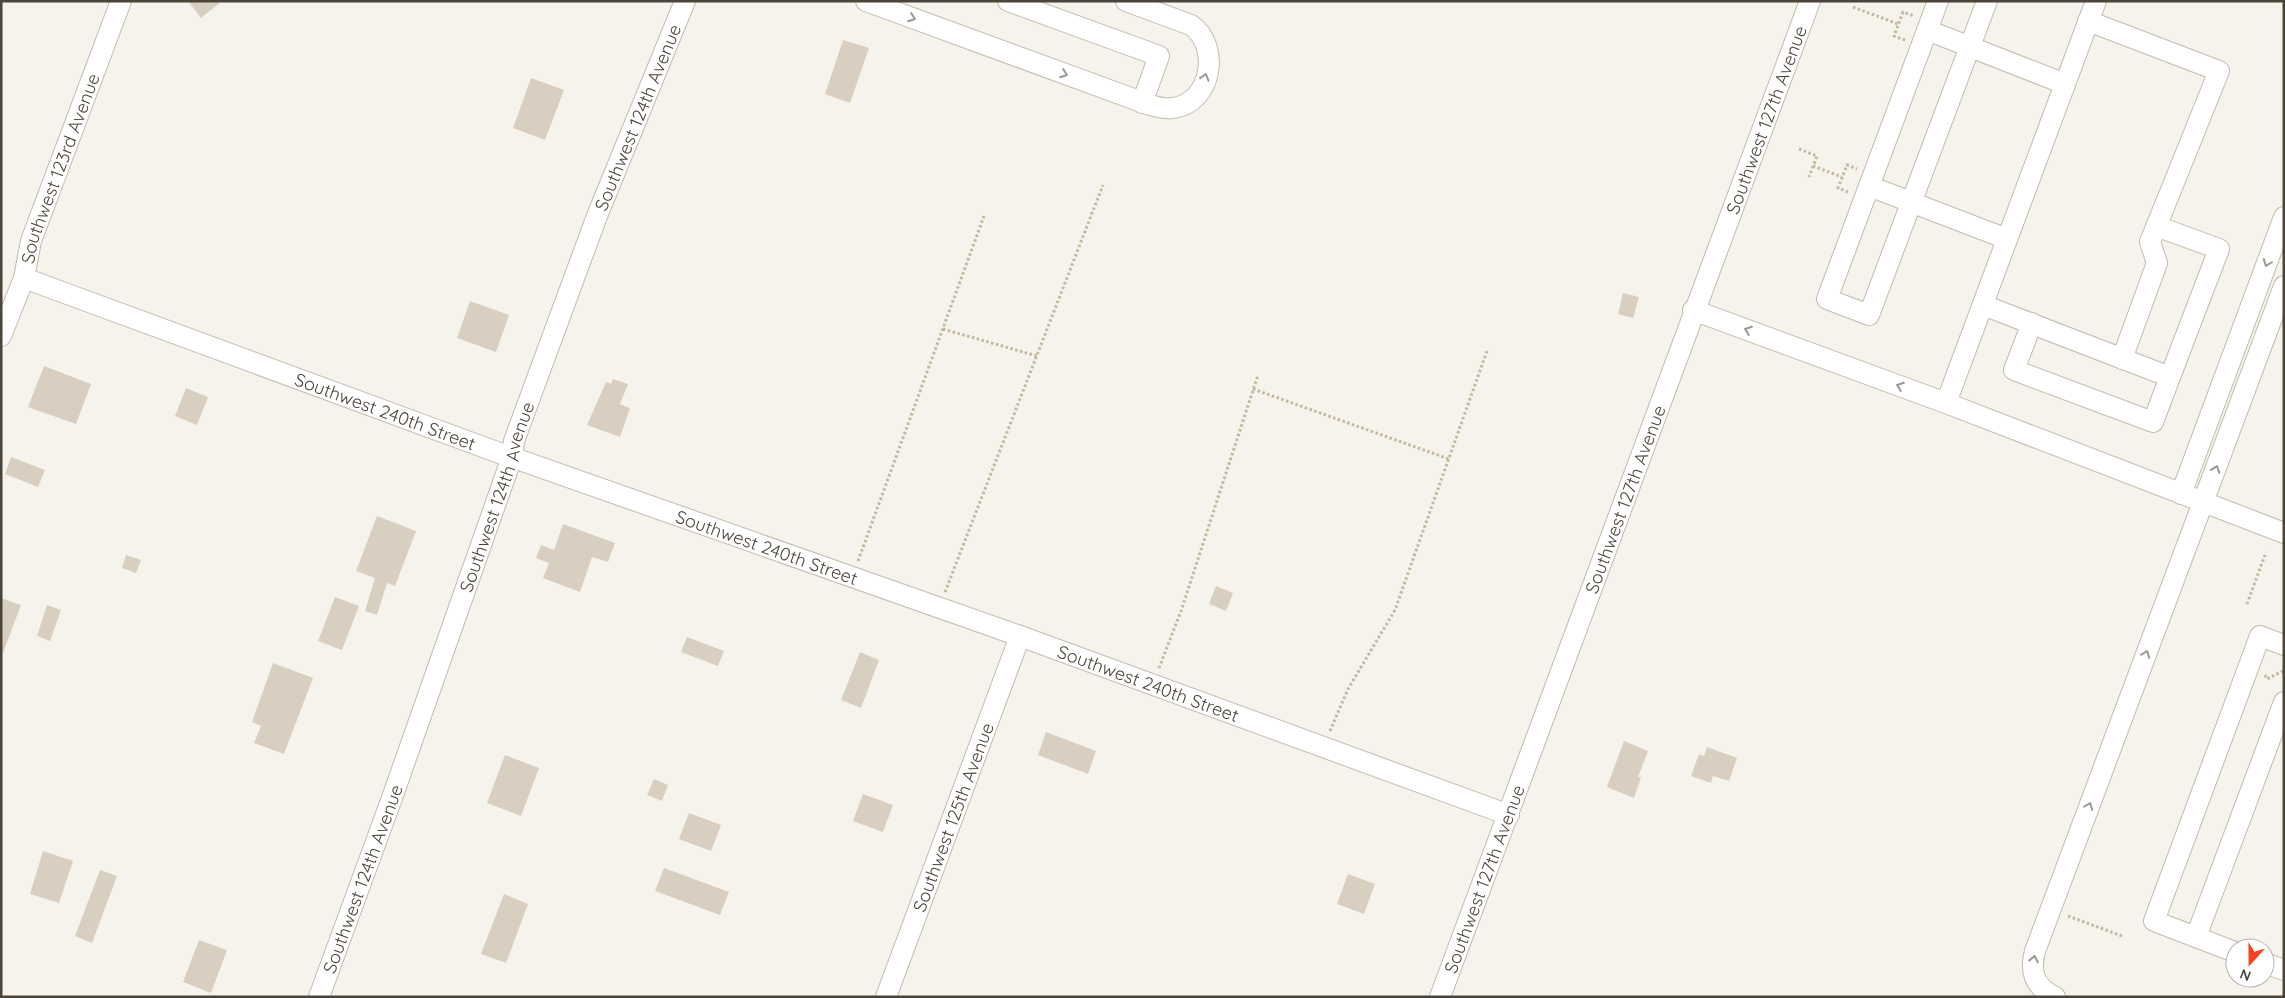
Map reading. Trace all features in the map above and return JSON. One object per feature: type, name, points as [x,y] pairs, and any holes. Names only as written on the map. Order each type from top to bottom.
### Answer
[{"type":"street","name":"Southwest 123rd Avenue","points":[[1,336],[24,278],[31,241],[121,1]]},
{"type":"street","name":"Southwest 124th Avenue","points":[[319,997],[389,807],[512,457],[514,441],[597,216],[685,1]]},
{"type":"street","points":[[866,1],[1142,103],[1163,108],[1174,108],[1186,104],[1198,93],[1208,76],[1209,55],[1205,40],[1195,28],[1134,2]]},
{"type":"street","points":[[1008,1],[1159,56],[1142,103]]},
{"type":"street","name":"Southwest 127th Avenue","points":[[1440,997],[1509,815],[1693,310],[1810,1]]},
{"type":"street","points":[[1938,1],[1921,31],[1867,179],[1828,299],[1869,315],[1987,1]]},
{"type":"street","points":[[1946,403],[2096,1]]},
{"type":"street","points":[[2088,21],[2219,71],[2150,242],[2157,263],[2122,359]]},
{"type":"street","points":[[1921,31],[1970,47],[2065,84]]},
{"type":"street","points":[[1867,179],[1912,202],[2008,239]]},
{"type":"street","points":[[2181,494],[2284,217]]},
{"type":"street","points":[[2032,323],[2014,370],[2153,422],[2219,249],[2156,226]]},
{"type":"street","name":"Southwest 240th Street","points":[[24,278],[512,457],[1020,636],[1509,815]]},
{"type":"street","points":[[2055,997],[2036,983],[2032,968],[2035,951],[2203,503],[2280,307],[2284,286]]},
{"type":"street","points":[[2254,297],[2280,307]]},
{"type":"street","points":[[1983,305],[2170,377]]},
{"type":"street","points":[[1693,310],[1946,403],[2284,533]]},
{"type":"street","name":"Southwest 125th Avenue","points":[[886,997],[1020,636]]},
{"type":"street","points":[[2225,948],[2154,921],[2260,636],[2284,645]]},
{"type":"street","points":[[2196,937],[2284,702]]},
{"type":"path","points":[[1853,7],[1898,24]]},
{"type":"path","points":[[1903,12],[1921,31],[1894,36],[1903,12]]},
{"type":"path","points":[[1799,149],[1817,156],[1809,177]]},
{"type":"path","points":[[1850,193],[1838,188],[1846,165],[1867,179]]},
{"type":"path","points":[[1813,166],[1842,177]]},
{"type":"path","points":[[939,607],[1103,185]]},
{"type":"path","points":[[852,576],[984,216]]},
{"type":"path","points":[[944,329],[1037,356]]},
{"type":"path","points":[[1324,746],[1348,689],[1395,610],[1487,352]]},
{"type":"path","points":[[1153,684],[1181,611],[1258,375]]},
{"type":"path","points":[[1253,390],[1449,459]]},
{"type":"path","points":[[2247,604],[2266,552]]},
{"type":"path","points":[[2264,674],[2267,679],[2282,672]]},
{"type":"path","points":[[2068,916],[2122,936]]},
{"type":"building","points":[[188,1],[222,1],[201,18]]},
{"type":"building","points":[[843,40],[869,48],[850,103],[825,94]]},
{"type":"building","points":[[531,78],[564,90],[545,140],[513,128]]},
{"type":"building","points":[[1623,293],[1639,297],[1633,318],[1618,314]]},
{"type":"building","points":[[470,301],[509,315],[496,352],[457,338]]},
{"type":"building","points":[[44,366],[91,384],[76,424],[28,407]]},
{"type":"building","points":[[613,379],[628,384],[620,404],[630,408],[620,437],[587,425],[606,382],[611,384]]},
{"type":"building","points":[[186,388],[208,397],[197,425],[175,416]]},
{"type":"building","points":[[11,457],[45,470],[38,487],[5,474]]},
{"type":"building","points":[[377,516],[416,531],[395,586],[387,583],[377,615],[365,611],[375,578],[356,571]]},
{"type":"building","points":[[563,524],[615,543],[608,562],[592,557],[580,592],[543,578],[549,563],[536,558],[541,545],[554,550]]},
{"type":"building","points":[[126,555],[141,560],[136,573],[122,568]]},
{"type":"building","points":[[1216,586],[1233,593],[1226,611],[1209,604]]},
{"type":"building","points":[[335,597],[359,606],[342,650],[318,641]]},
{"type":"building","points":[[1,598],[21,605],[3,653],[1,653]]},
{"type":"building","points":[[47,605],[61,610],[50,641],[37,636]]},
{"type":"building","points":[[687,637],[724,651],[718,666],[681,652]]},
{"type":"building","points":[[860,652],[879,660],[861,708],[841,700]]},
{"type":"building","points":[[273,663],[313,678],[284,754],[254,743],[261,726],[252,722]]},
{"type":"building","points":[[1046,732],[1096,751],[1088,774],[1038,755]]},
{"type":"building","points":[[1624,741],[1648,751],[1638,777],[1641,777],[1634,798],[1607,787]]},
{"type":"building","points":[[1707,747],[1737,758],[1729,781],[1713,776],[1711,783],[1691,776],[1699,754],[1704,756]]},
{"type":"building","points":[[505,755],[539,768],[521,816],[487,803]]},
{"type":"building","points":[[654,779],[668,785],[662,801],[647,795]]},
{"type":"building","points":[[863,794],[893,805],[883,832],[853,821]]},
{"type":"building","points":[[689,813],[721,825],[711,851],[679,839]]},
{"type":"building","points":[[43,851],[73,861],[59,903],[30,894]]},
{"type":"building","points":[[664,868],[729,892],[720,915],[655,891]]},
{"type":"building","points":[[100,870],[117,876],[92,943],[75,936]]},
{"type":"building","points":[[1348,874],[1375,884],[1364,914],[1337,904]]},
{"type":"building","points":[[504,894],[528,904],[506,963],[481,954]]},
{"type":"building","points":[[199,940],[227,950],[211,993],[183,982]]}]
